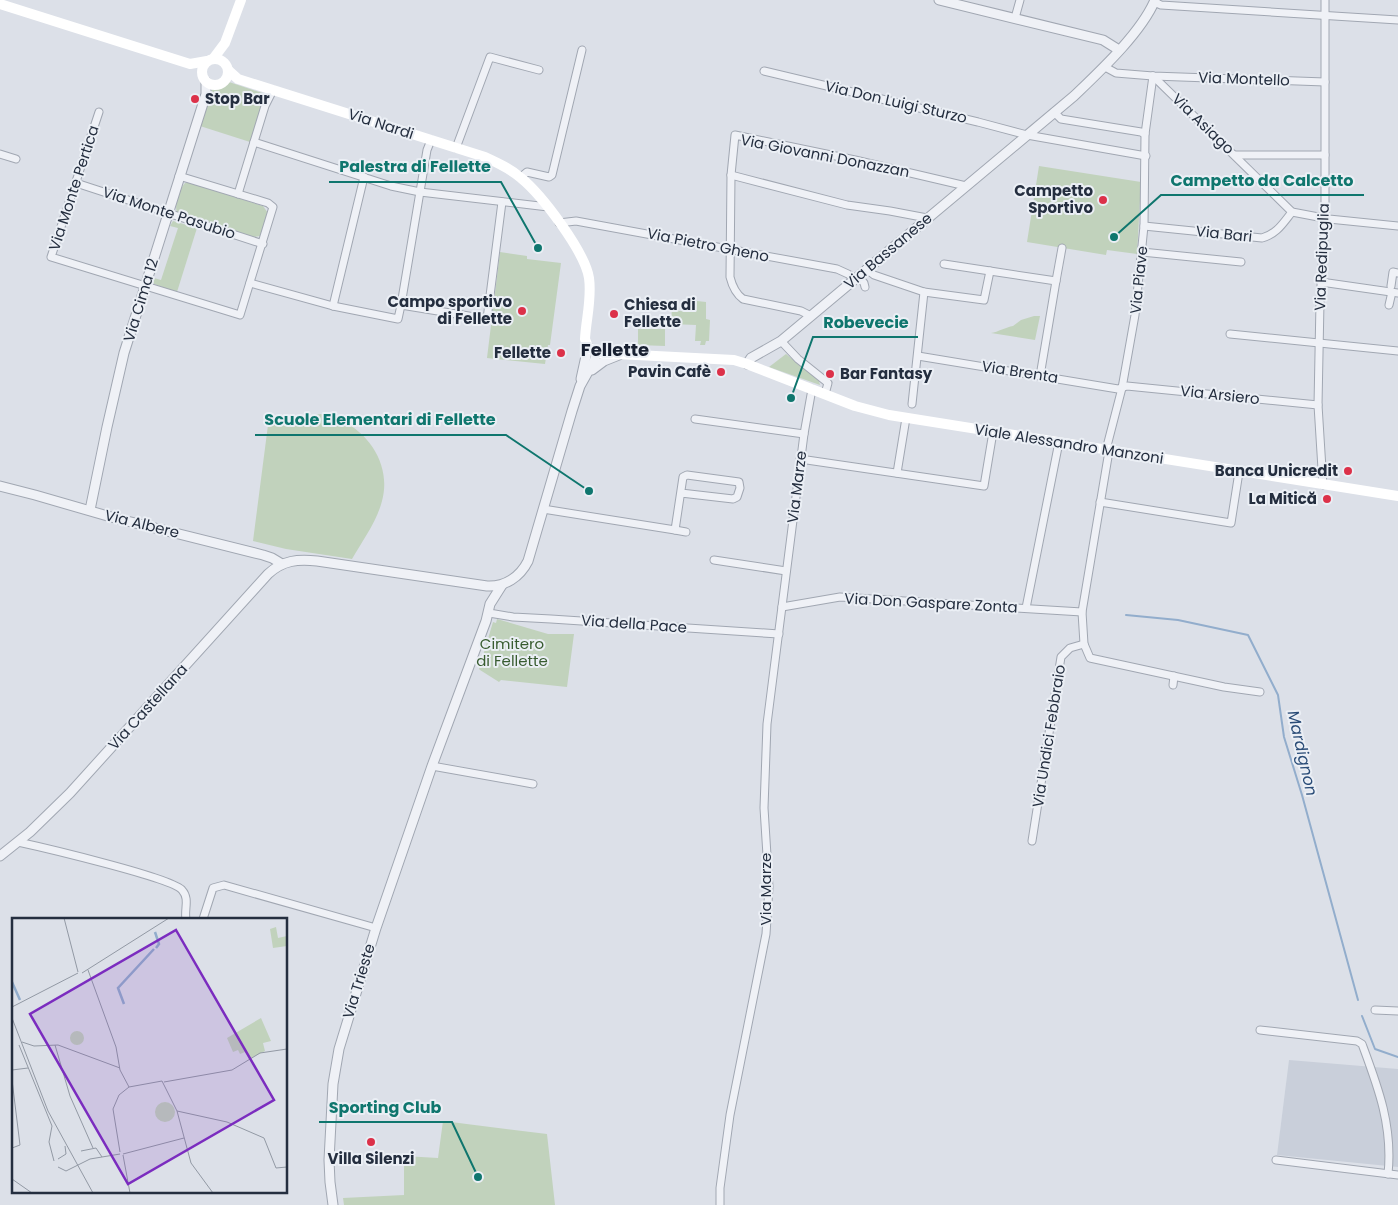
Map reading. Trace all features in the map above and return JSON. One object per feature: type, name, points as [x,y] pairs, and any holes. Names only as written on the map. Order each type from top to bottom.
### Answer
[{"type":"main road","points":[[208,80],[203,66],[225,43],[241,0]]},
{"type":"main road","points":[[0,4],[190,64],[208,80]]},
{"type":"main road","points":[[225,43],[226,71]]},
{"type":"main road","points":[[190,64],[220,60],[226,71]]},
{"type":"main road","points":[[208,80],[226,71]]},
{"type":"main road","name":"Via Nardi","points":[[226,71],[238,79],[493,161],[520,177],[548,207],[581,255],[588,273],[590,291],[585,339],[592,350]]},
{"type":"main road","name":"Viale Alessandro Manzoni","points":[[592,350],[619,354],[712,358],[746,364],[872,411],[906,418],[1398,496]]},
{"type":"street","points":[[939,0],[1103,40],[1119,50]]},
{"type":"street","points":[[1015,18],[1020,0]]},
{"type":"street","name":"Via Redipuglia","points":[[1323,485],[1318,406],[1321,282],[1325,218],[1325,0]]},
{"type":"street","points":[[1154,1],[1161,5],[1398,20]]},
{"type":"street","name":"Via Bassanese","points":[[746,364],[811,316],[1105,67],[1145,18],[1154,1]]},
{"type":"street","points":[[520,177],[527,172],[549,178],[552,175],[582,50]]},
{"type":"street","points":[[456,148],[490,57],[539,70]]},
{"type":"street","name":"Via Montello","points":[[1105,67],[1116,73],[1153,76],[1325,82]]},
{"type":"street","name":"Via Don Luigi Sturzo","points":[[764,71],[1027,135]]},
{"type":"street","name":"Via Piave","points":[[1108,450],[1122,388],[1135,315],[1144,226],[1145,134],[1153,76]]},
{"type":"street","name":"Via Asiago","points":[[1153,76],[1292,212]]},
{"type":"street","name":"Via Cima 12","points":[[90,510],[122,362],[144,286],[206,94],[208,80]]},
{"type":"street","points":[[238,194],[265,106],[273,90]]},
{"type":"street","name":"Via Monte Pertica","points":[[99,112],[51,257],[144,286]]},
{"type":"street","points":[[1054,112],[1061,119],[1145,134]]},
{"type":"street","name":"Via Giovanni Donazzan","points":[[811,316],[801,311],[749,301],[739,297],[732,284],[730,277],[730,175],[735,135],[966,186]]},
{"type":"street","points":[[1027,135],[1146,156]]},
{"type":"street","points":[[250,283],[333,306],[398,319],[427,150],[431,140]]},
{"type":"street","points":[[254,142],[364,177],[420,192],[548,207]]},
{"type":"street","points":[[0,154],[16,159]]},
{"type":"street","points":[[1235,155],[1325,154]]},
{"type":"street","points":[[730,175],[847,205],[927,218]]},
{"type":"street","points":[[144,286],[240,315],[273,207],[268,203],[179,176]]},
{"type":"street","points":[[333,306],[364,177]]},
{"type":"street","name":"Via Monte Pasubio","points":[[76,183],[262,244]]},
{"type":"street","points":[[401,305],[487,318],[502,202]]},
{"type":"street","points":[[1292,212],[1325,218],[1398,226]]},
{"type":"street","name":"Via Bari","points":[[1144,226],[1262,238],[1276,232],[1292,212]]},
{"type":"street","name":"Via Pietro Gheno","points":[[559,223],[576,221],[731,249],[837,269],[856,278]]},
{"type":"street","points":[[1040,376],[1062,248]]},
{"type":"street","points":[[1142,252],[1241,262]]},
{"type":"street","points":[[944,264],[1056,281]]},
{"type":"street","points":[[866,269],[874,274],[924,292],[984,300],[990,271]]},
{"type":"street","points":[[1389,305],[1394,290],[1393,272],[1398,273]]},
{"type":"street","points":[[856,278],[864,282],[865,287]]},
{"type":"street","points":[[1321,282],[1394,290]]},
{"type":"street","points":[[912,404],[924,292]]},
{"type":"street","points":[[1230,334],[1398,351]]},
{"type":"street","points":[[780,340],[798,359],[828,383],[825,394]]},
{"type":"street","points":[[580,386],[586,376],[592,350]]},
{"type":"street","points":[[487,586],[502,585],[513,579],[522,571],[528,561],[564,436],[592,350]]},
{"type":"street","points":[[586,376],[604,361],[619,354]]},
{"type":"street","name":"Via Brenta","points":[[918,356],[1118,389],[1122,388]]},
{"type":"street","name":"Via Arsiero","points":[[1122,388],[1126,386],[1318,406]]},
{"type":"street","name":"Via Marze","points":[[720,1205],[720,1188],[730,1115],[766,934],[769,887],[764,808],[767,724],[800,459],[812,389]]},
{"type":"street","points":[[897,473],[906,418]]},
{"type":"street","name":"Via Marze","points":[[694,419],[804,434]]},
{"type":"street","points":[[800,459],[984,486],[992,432]]},
{"type":"street","points":[[1026,608],[1059,442]]},
{"type":"street","points":[[1084,644],[1082,612],[1108,450]]},
{"type":"street","points":[[1100,502],[1231,523],[1239,472]]},
{"type":"street","points":[[675,530],[682,477],[687,475],[739,482],[740,488],[737,497],[734,499],[681,493]]},
{"type":"street","name":"Via Albere","points":[[0,486],[111,517],[263,555],[282,564]]},
{"type":"street","points":[[543,509],[686,532]]},
{"type":"street","name":"Via Castellana","points":[[0,856],[18,842],[70,793],[268,574],[282,564],[294,560],[316,561],[487,586]]},
{"type":"street","points":[[714,560],[786,571]]},
{"type":"street","name":"Via Trieste","points":[[333,1205],[329,1160],[335,1065],[338,1049],[376,928],[432,766],[490,608],[502,585]]},
{"type":"street","name":"Via Trieste","points":[[487,586],[490,608]]},
{"type":"street","name":"Via Don Gaspare Zonta","points":[[782,607],[840,597],[1082,612]]},
{"type":"street","name":"Via della Pace","points":[[490,608],[512,616],[779,634]]},
{"type":"street","name":"Via Undici Febbraio","points":[[1032,841],[1061,657],[1070,648],[1084,644],[1090,658],[1224,687],[1260,692]]},
{"type":"street","points":[[1173,685],[1174,676]]},
{"type":"street","points":[[432,766],[533,784]]},
{"type":"street","points":[[18,842],[147,876],[181,888],[187,898],[186,918]]},
{"type":"street","points":[[203,918],[213,888],[224,885],[376,928]]},
{"type":"street","points":[[1375,1010],[1398,1011]]},
{"type":"street","points":[[1260,1030],[1357,1041],[1362,1044],[1381,1093],[1386,1117],[1388,1174]]},
{"type":"street","points":[[1276,1160],[1398,1175]]},
{"type":"shaded area","points":[[1289,1060],[1398,1069],[1398,1167],[1277,1155]]},
{"type":"green space","points":[[229,82],[265,94],[250,142],[200,126],[212,89]]},
{"type":"green space","points":[[1039,166],[1141,182],[1137,254],[1107,250],[1106,255],[1027,242]]},
{"type":"green space","points":[[185,183],[263,206],[268,213],[260,236],[254,237],[177,213],[178,198]]},
{"type":"green space","points":[[173,221],[197,228],[177,292],[153,282],[154,278],[161,280],[178,228],[170,226]]},
{"type":"green space","name":"Campo sportivo di Fellette","points":[[500,252],[527,256],[527,259],[561,263],[550,345],[548,345],[545,364],[487,358]]},
{"type":"green space","points":[[697,301],[706,302],[706,319],[710,320],[709,341],[706,341],[705,345],[700,345],[701,341],[695,341],[696,325],[671,324],[672,307],[678,307],[679,311],[696,312]]},
{"type":"green space","points":[[1040,316],[1035,340],[991,333],[1013,326],[1021,320]]},
{"type":"green space","points":[[638,329],[665,329],[665,346],[638,345]]},
{"type":"green space","points":[[786,354],[819,381],[820,385],[769,367]]},
{"type":"green space","points":[[321,414],[341,420],[363,435],[377,454],[384,477],[382,501],[377,516],[352,559],[286,549],[253,541],[268,425],[291,418]]},
{"type":"green space","name":"Cimitero di Fellette","points":[[497,619],[548,634],[574,634],[567,687],[501,680],[499,682],[480,670],[493,622],[496,623]]},
{"type":"green space","points":[[443,1121],[547,1134],[555,1205],[344,1205],[343,1198],[404,1195],[404,1156],[438,1158]]},
{"type":"waterway","name":"Mardignon","points":[[1126,615],[1178,620],[1248,635],[1278,695],[1284,737],[1302,795],[1358,1000]]},
{"type":"waterway","name":"Mardignon","points":[[1362,1016],[1375,1049],[1398,1057]]},
{"type":"place","name":"Stop Bar","points":[[195,99]]},
{"type":"place","name":"Campetto Sportivo","points":[[1103,200]]},
{"type":"place","name":"Campetto da Calcetto","points":[[1114,237]]},
{"type":"place","name":"Palestra di Fellette","points":[[538,248]]},
{"type":"place","name":"Campo sportivo di Fellette","points":[[522,311]]},
{"type":"place","name":"Chiesa di Fellette","points":[[614,314]]},
{"type":"place","name":"Fellette","points":[[561,353]]},
{"type":"place","name":"Pavin Cafè","points":[[721,372]]},
{"type":"place","name":"Bar Fantasy","points":[[830,374]]},
{"type":"place","name":"Robevecie","points":[[791,398]]},
{"type":"place","name":"Banca Unicredit","points":[[1348,471]]},
{"type":"place","name":"Scuole Elementari di Fellette","points":[[589,491]]},
{"type":"place","name":"La Mitică","points":[[1327,499]]},
{"type":"place","name":"Villa Silenzi","points":[[371,1142]]},
{"type":"place","name":"Sporting Club","points":[[478,1177]]},
{"type":"district","name":"Fellette","points":[[615,350]]}]
